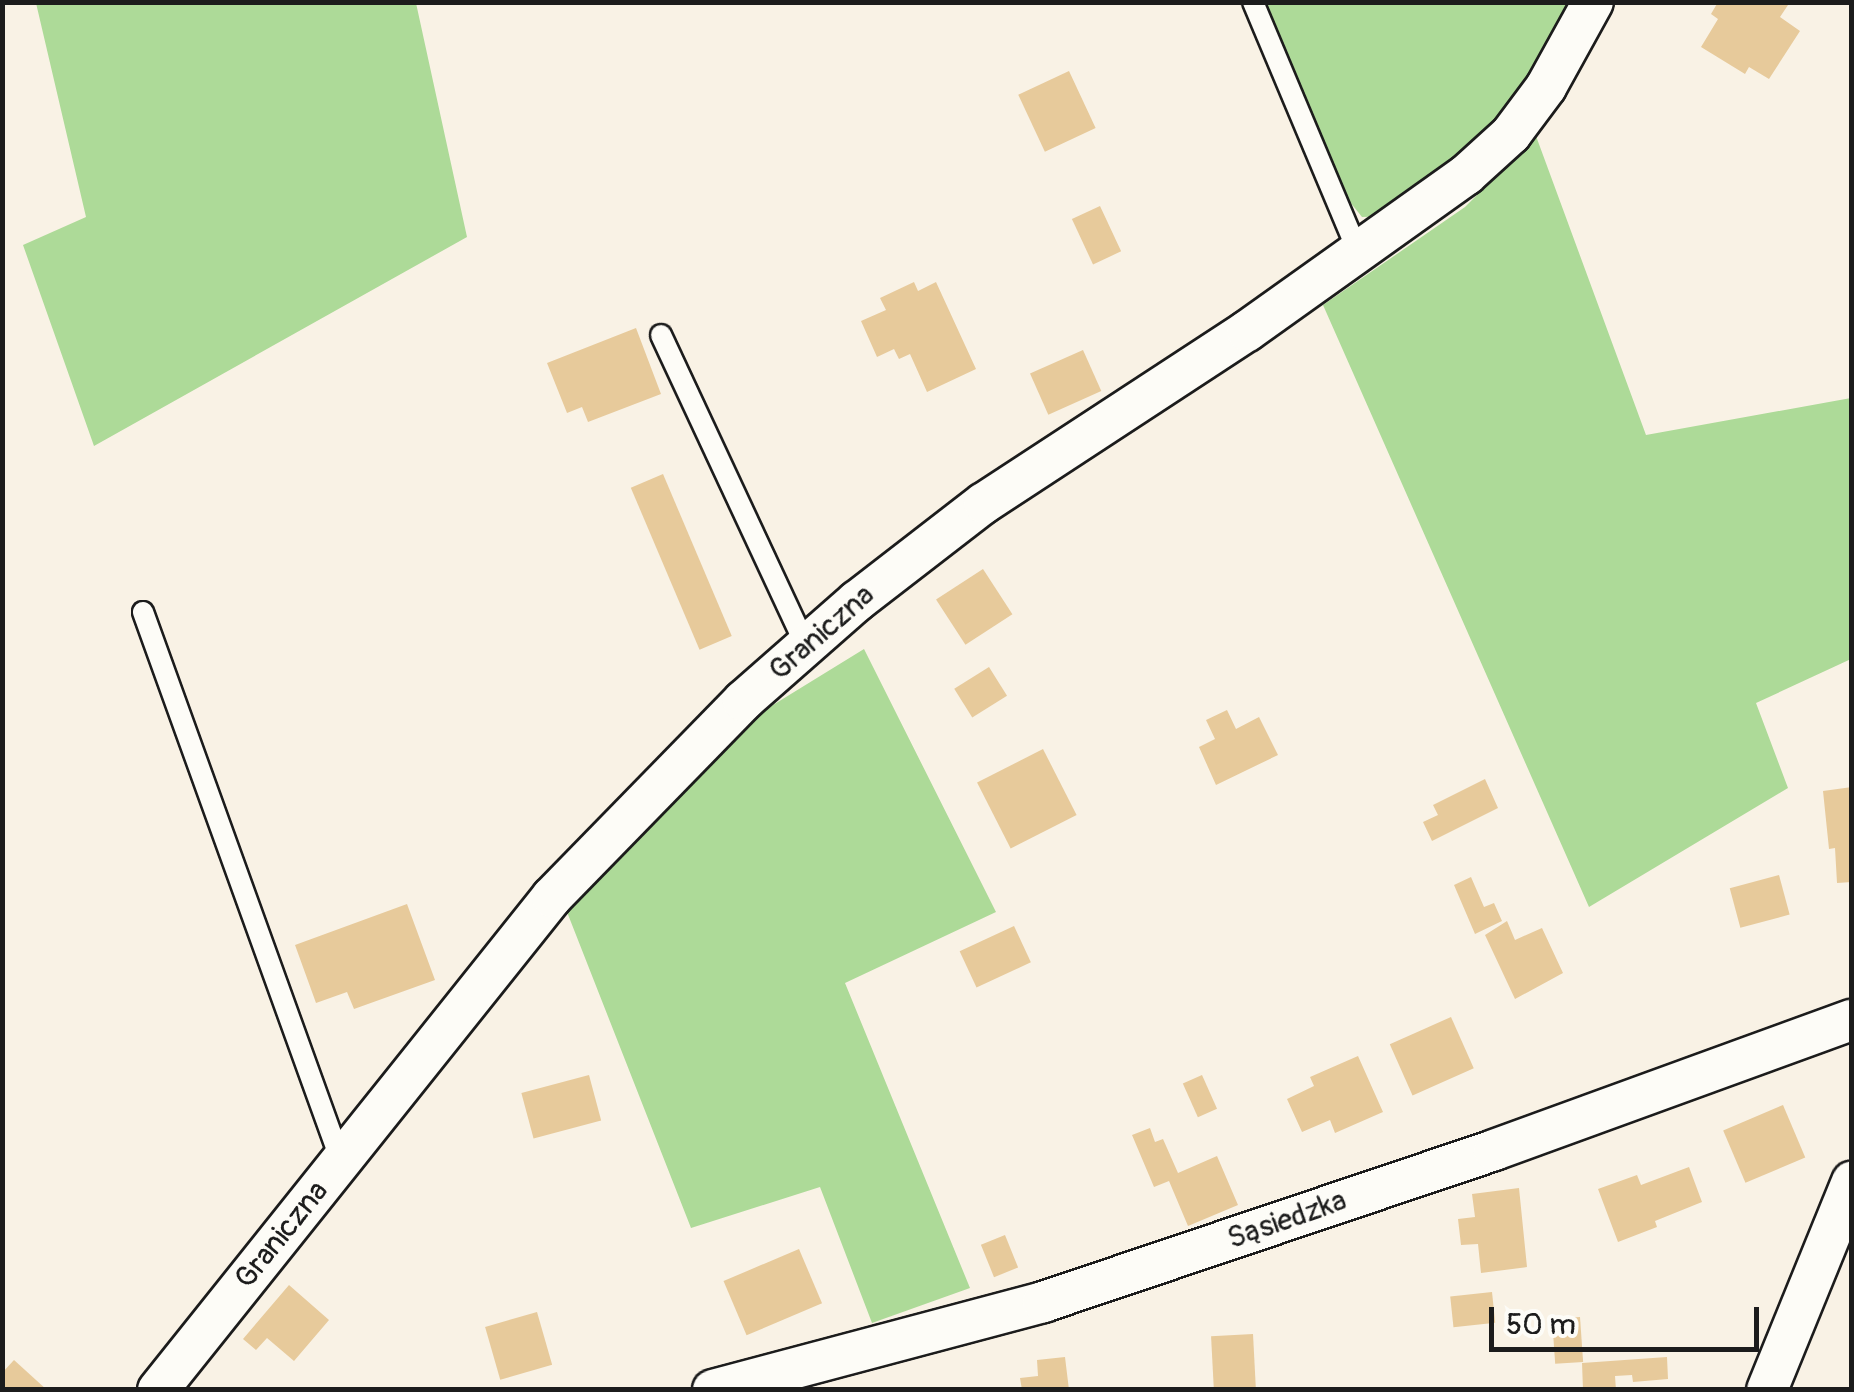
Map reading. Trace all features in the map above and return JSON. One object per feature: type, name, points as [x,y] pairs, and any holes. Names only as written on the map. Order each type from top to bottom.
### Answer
[{"type":"street","name":"Graniczna","points":[[158,1390],[552,897],[743,701],[984,503],[1247,331],[1466,175],[1511,134],[1546,88],[1593,2]]},
{"type":"street","name":"Sąsiedzka","points":[[713,1390],[1042,1302],[1494,1150],[1852,1020]]},
{"type":"street","points":[[1767,1390],[1852,1182]]},
{"type":"lane","points":[[1253,2],[1358,252]]},
{"type":"lane","points":[[661,336],[806,646]]},
{"type":"lane","points":[[143,612],[341,1161]]},
{"type":"green space","points":[[36,3],[416,3],[467,237],[94,446],[23,245],[86,217]]},
{"type":"green space","points":[[1262,3],[1571,3],[1523,100],[1391,216],[1362,217],[1346,197]]},
{"type":"green space","points":[[1536,136],[1646,435],[1851,398],[1851,659],[1756,703],[1788,788],[1589,907],[1323,305],[1465,207]]},
{"type":"green space","points":[[864,649],[996,912],[845,983],[970,1288],[872,1323],[820,1187],[691,1228],[567,912],[729,732]]},
{"type":"building","points":[[1718,2],[1790,2],[1780,17],[1800,31],[1769,79],[1749,67],[1745,74],[1701,47],[1718,19],[1711,14]]},
{"type":"building","points":[[1069,71],[1096,128],[1045,152],[1018,95]]},
{"type":"building","points":[[1100,206],[1121,251],[1093,264],[1072,219]]},
{"type":"building","points":[[914,282],[918,291],[936,282],[976,369],[927,392],[910,354],[899,359],[894,349],[877,357],[861,321],[886,310],[880,298]]},
{"type":"building","points":[[636,328],[661,394],[588,422],[582,407],[567,413],[547,363]]},
{"type":"building","points":[[1083,350],[1101,391],[1048,415],[1030,374]]},
{"type":"building","points":[[663,474],[732,636],[700,650],[631,488]]},
{"type":"building","points":[[983,569],[1012,614],[965,645],[936,599]]},
{"type":"building","points":[[989,667],[1007,696],[972,718],[954,689]]},
{"type":"building","points":[[1227,710],[1236,729],[1259,717],[1278,755],[1216,785],[1199,747],[1215,739],[1206,720]]},
{"type":"building","points":[[1043,749],[1077,815],[1011,849],[977,783]]},
{"type":"building","points":[[1485,779],[1498,808],[1432,841],[1423,822],[1438,815],[1433,805]]},
{"type":"building","points":[[1852,787],[1852,882],[1837,883],[1835,848],[1829,849],[1823,791]]},
{"type":"building","points":[[1779,875],[1790,915],[1740,928],[1730,888]]},
{"type":"building","points":[[1471,877],[1484,907],[1494,903],[1502,921],[1475,934],[1454,885]]},
{"type":"building","points":[[407,904],[435,980],[354,1009],[347,992],[316,1003],[295,945]]},
{"type":"building","points":[[1507,921],[1515,940],[1542,928],[1563,973],[1515,999],[1485,935]]},
{"type":"building","points":[[1014,926],[1031,962],[977,988],[960,951]]},
{"type":"building","points":[[1451,1017],[1474,1068],[1413,1095],[1390,1044]]},
{"type":"building","points":[[1358,1056],[1383,1112],[1335,1133],[1330,1120],[1302,1132],[1287,1099],[1314,1086],[1310,1077]]},
{"type":"building","points":[[589,1075],[601,1120],[534,1139],[521,1093]]},
{"type":"building","points":[[1202,1075],[1217,1109],[1198,1117],[1183,1084]]},
{"type":"building","points":[[1783,1105],[1805,1157],[1745,1183],[1723,1130]]},
{"type":"building","points":[[1150,1128],[1155,1142],[1163,1139],[1178,1173],[1217,1156],[1238,1205],[1188,1226],[1169,1181],[1154,1187],[1132,1135]]},
{"type":"building","points":[[1689,1167],[1702,1202],[1655,1221],[1657,1227],[1618,1242],[1598,1189],[1637,1175],[1641,1185]]},
{"type":"building","points":[[1519,1188],[1527,1267],[1481,1273],[1478,1244],[1461,1245],[1458,1219],[1475,1217],[1472,1194]]},
{"type":"building","points":[[1005,1235],[1018,1267],[994,1277],[981,1245]]},
{"type":"building","points":[[799,1249],[822,1303],[747,1335],[724,1281]]},
{"type":"building","points":[[289,1285],[329,1320],[294,1361],[267,1338],[256,1350],[243,1339]]},
{"type":"building","points":[[1492,1292],[1495,1323],[1453,1327],[1450,1296]]},
{"type":"building","points":[[537,1312],[552,1365],[500,1380],[485,1327]]},
{"type":"building","points":[[1580,1317],[1583,1362],[1555,1364],[1552,1319]]},
{"type":"building","points":[[1253,1334],[1256,1390],[1214,1390],[1211,1336]]},
{"type":"building","points":[[1065,1357],[1069,1390],[1022,1390],[1020,1378],[1038,1376],[1037,1360]]},
{"type":"building","points":[[1667,1357],[1668,1379],[1633,1382],[1632,1375],[1615,1376],[1616,1390],[1583,1390],[1582,1363]]},
{"type":"building","points":[[14,1360],[47,1390],[2,1390],[2,1373]]}]
